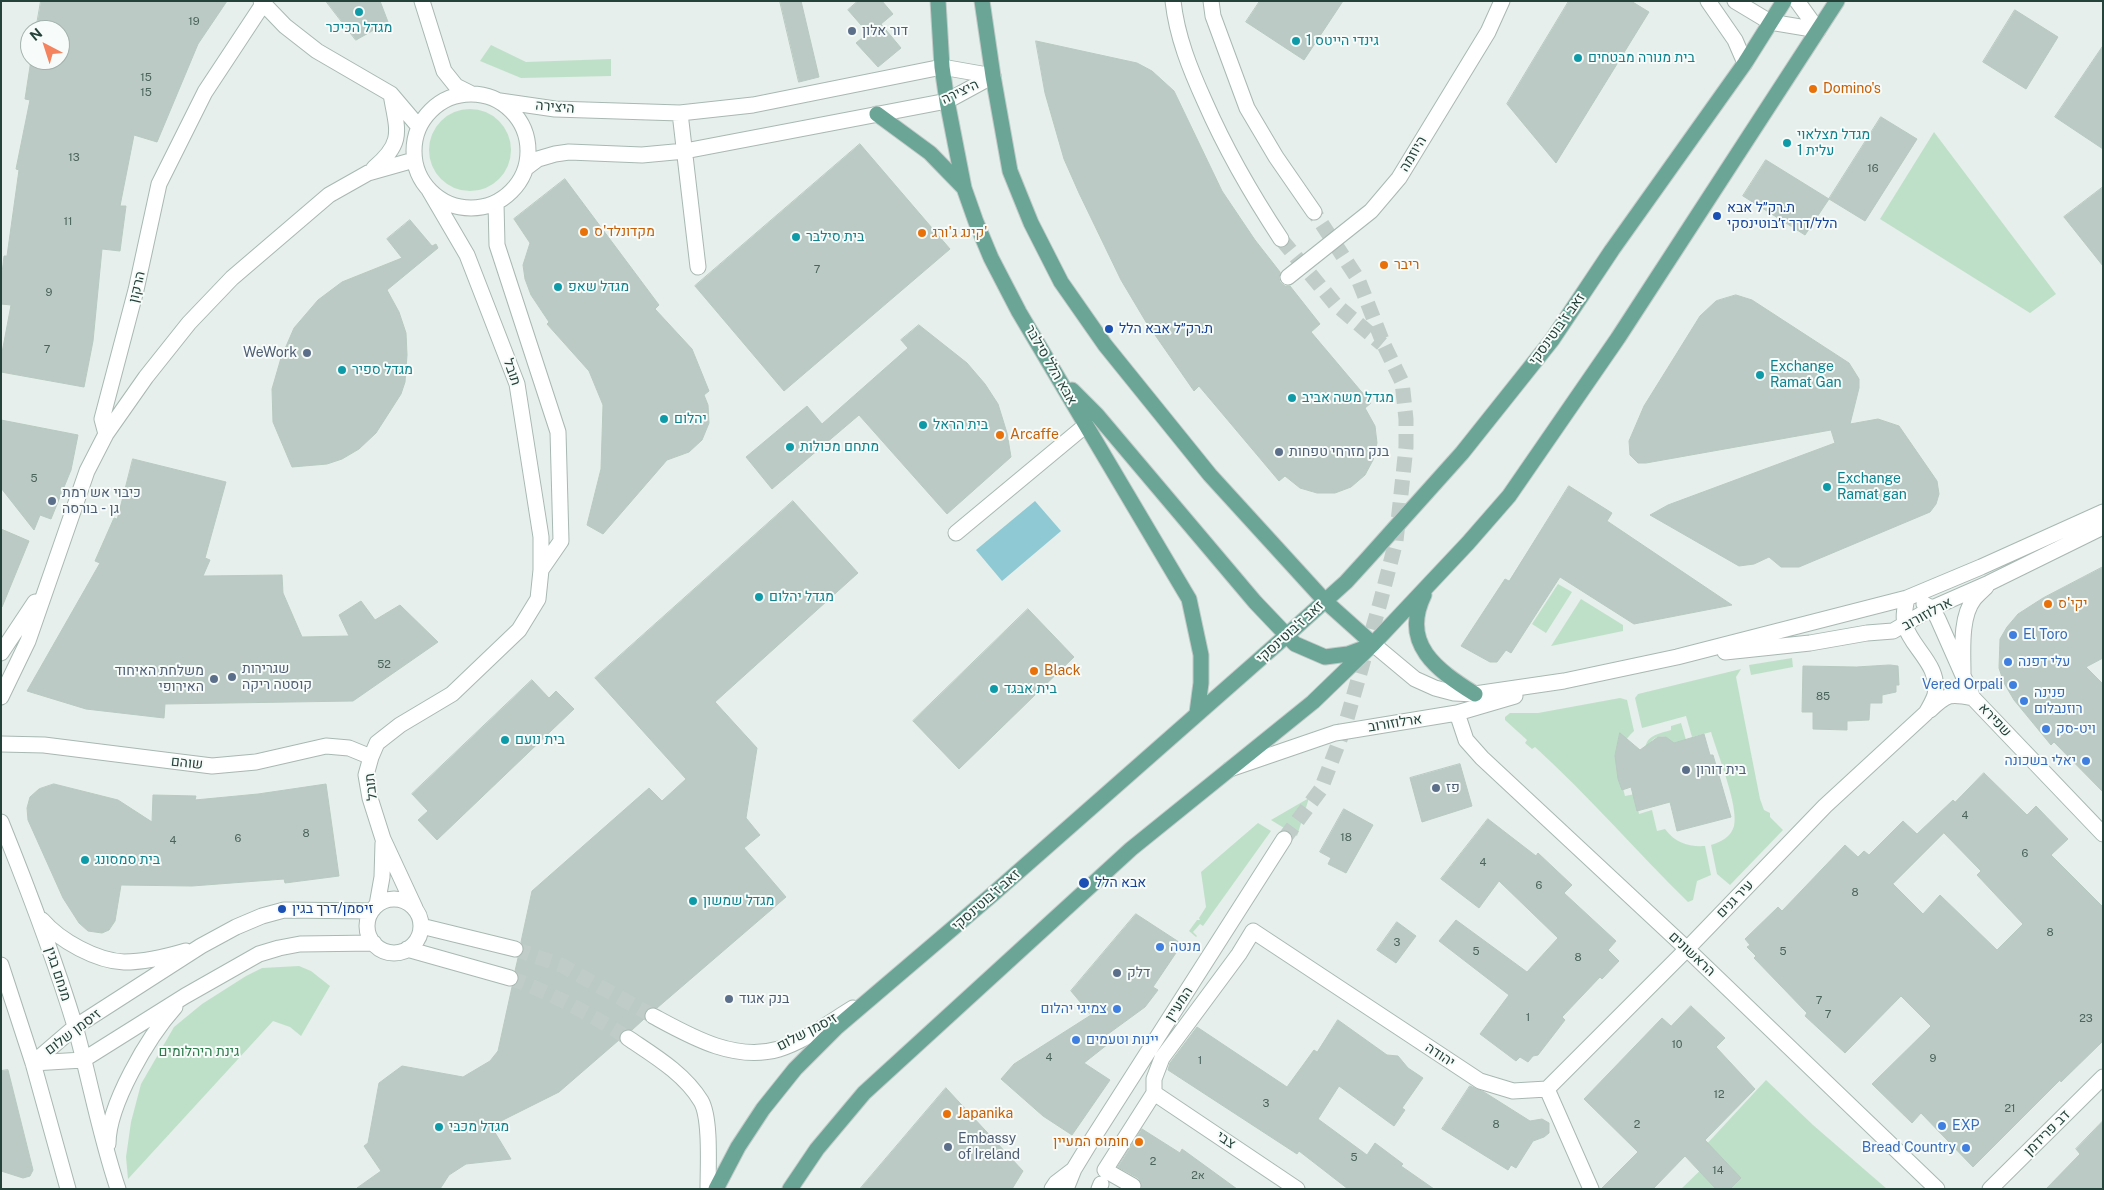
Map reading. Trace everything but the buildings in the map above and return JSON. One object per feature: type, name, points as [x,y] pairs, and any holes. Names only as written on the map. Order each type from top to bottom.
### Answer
[{"type":"main road","name":"אבא הלל סילבר","points":[[938,1],[942,66],[964,188],[991,258],[1019,312],[1189,599],[1201,655],[1201,683],[1197,713]]},
{"type":"main road","points":[[982,1],[1010,171],[1031,223],[1060,282],[1105,345],[1210,475],[1325,601],[1373,644]]},
{"type":"main road","name":"זאב ז'בוטינסקי","points":[[716,1189],[763,1109],[790,1076],[838,1027],[1092,807],[1346,582],[1462,452],[1552,340],[1612,250],[1745,63],[1784,1]]},
{"type":"main road","points":[[790,1189],[817,1149],[864,1093],[1131,849],[1313,702],[1426,589],[1509,496],[1618,338],[1837,1]]},
{"type":"main road","points":[[877,114],[930,153],[964,188]]},
{"type":"main road","points":[[1056,373],[1097,416],[1286,636],[1301,647],[1325,657],[1348,654],[1373,644]]},
{"type":"main road","points":[[1426,589],[1418,606],[1416,619],[1418,640],[1426,656],[1438,669],[1475,694]]},
{"type":"street","points":[[422,1],[444,71],[456,86],[470,93]]},
{"type":"street","points":[[1173,1],[1179,37],[1211,116],[1242,177],[1281,239]]},
{"type":"street","points":[[1211,1],[1213,16],[1247,108],[1276,157],[1314,212]]},
{"type":"street","name":"היוזמה","points":[[1288,277],[1371,211],[1399,178],[1488,32],[1502,1]]},
{"type":"street","points":[[1708,1],[1735,40],[1745,63]]},
{"type":"street","points":[[1735,1],[1770,22],[1818,30]]},
{"type":"street","points":[[1797,1],[1818,30]]},
{"type":"street","points":[[262,3],[285,26],[318,51],[390,94],[419,127]]},
{"type":"street","name":"הרקון","points":[[1,697],[28,641],[79,491],[106,434],[102,419],[136,290],[159,184],[177,144],[206,92],[262,3]]},
{"type":"street","name":"היצירה","points":[[500,101],[555,109],[680,113],[753,105],[942,66],[993,76]]},
{"type":"street","name":"היצירה","points":[[526,168],[538,160],[555,154],[569,152],[642,155],[685,151],[947,101],[993,76]]},
{"type":"street","points":[[470,93],[485,95],[500,101],[513,111],[522,124],[528,140],[528,156],[522,178],[511,193],[496,203],[479,208],[460,208],[443,202],[429,190],[420,176],[414,160],[414,142],[419,127],[428,114],[440,103],[454,96],[470,93]]},
{"type":"street","points":[[106,434],[164,353],[189,323],[232,278],[329,194],[368,172],[387,157],[394,147],[397,132],[390,94]]},
{"type":"street","points":[[680,113],[698,267]]},
{"type":"street","points":[[368,172],[414,160]]},
{"type":"street","name":"תובל","points":[[415,908],[383,839],[370,798],[366,775],[370,757],[377,743],[400,725],[452,694],[519,630],[538,599],[541,570],[541,537],[517,384],[467,255],[429,190]]},
{"type":"street","name":"תובל","points":[[496,203],[497,246],[558,432],[561,540],[541,570]]},
{"type":"street","points":[[956,532],[1086,425]]},
{"type":"street","name":"ארלוזורוב","points":[[1373,644],[1415,679],[1435,688],[1454,693],[1475,694],[1564,681],[1677,658],[1907,598],[1981,568],[2103,512]]},
{"type":"street","name":"ארלוזורוב","points":[[1677,658],[1810,643],[1867,633],[1894,631],[1932,608],[1990,583],[2103,527]]},
{"type":"street","points":[[1963,679],[1964,639],[1968,611],[1974,599],[1990,583]]},
{"type":"street","name":"הרקון","points":[[1,653],[7,641],[47,584]]},
{"type":"street","points":[[1905,625],[1904,611],[1907,598],[1932,608]]},
{"type":"street","name":"שפירא","points":[[1932,608],[1973,698],[2103,834]]},
{"type":"street","name":"עיר גנים","points":[[1905,625],[1929,662],[1934,681],[1935,695],[1926,713]]},
{"type":"street","name":"ארלוזורוב","points":[[1227,770],[1336,733],[1457,713],[1564,681]]},
{"type":"street","name":"עיר גנים","points":[[1547,1089],[1687,949],[1825,806],[1926,713],[1945,696],[1956,695],[1973,698]]},
{"type":"street","name":"הראשונים","points":[[1457,713],[1466,740],[1482,758],[1687,949],[1937,1189]]},
{"type":"street","name":"שוהם","points":[[1,744],[44,745],[212,766],[256,762],[326,746],[349,748],[370,757]]},
{"type":"street","name":"מנחם בגין","points":[[1,822],[39,917],[75,1027],[108,1158],[118,1189]]},
{"type":"street","name":"תובל","points":[[374,908],[382,877],[383,839]]},
{"type":"street","name":"המעיין","points":[[1066,1189],[1074,1169],[1284,839]]},
{"type":"street","points":[[393,898],[402,900],[415,908],[419,914],[421,926],[417,940],[407,949],[401,952],[387,952],[374,943],[367,928],[368,919],[374,908],[393,898]]},
{"type":"street","name":"זיסמן שלום","points":[[33,1063],[75,1027],[202,946],[262,916],[284,910],[374,908]]},
{"type":"street","points":[[39,917],[50,929],[78,949],[122,962],[171,955],[202,946]]},
{"type":"street","points":[[421,926],[515,949]]},
{"type":"street","name":"המעיין","points":[[1154,1093],[1154,1079],[1162,1058],[1239,954],[1253,931]]},
{"type":"street","name":"יהודה","points":[[1253,931],[1480,1081],[1513,1091],[1547,1089]]},
{"type":"street","name":"זיסמן שלום","points":[[33,1063],[83,1060],[185,996],[259,954],[300,944],[374,943]]},
{"type":"street","points":[[407,949],[510,978]]},
{"type":"street","points":[[1,965],[33,1063],[68,1189]]},
{"type":"street","points":[[108,1158],[111,1118],[131,1074],[158,1030],[185,996]]},
{"type":"street","name":"זיסמן שלום","points":[[653,1016],[688,1035],[715,1046],[764,1052],[780,1048],[803,1037],[874,996]]},
{"type":"street","points":[[628,1038],[681,1077],[701,1101],[708,1147],[708,1189]]},
{"type":"street","name":"דב פרידמן","points":[[1990,1189],[2103,1077]]},
{"type":"street","points":[[1547,1089],[1591,1189]]},
{"type":"street","points":[[1133,1186],[1105,1170],[1154,1093]]},
{"type":"street","name":"צבי","points":[[1154,1093],[1297,1189]]},
{"type":"street","name":"המעיין","points":[[1052,1189],[1056,1183],[1074,1169]]},
{"type":"green space","points":[[491,45],[526,62],[611,59],[611,76],[521,78],[480,61]]},
{"type":"green space","points":[[462,109],[478,109],[493,116],[504,127],[511,142],[508,166],[499,179],[478,191],[462,191],[447,184],[436,173],[429,158],[429,142],[436,127],[447,116]]},
{"type":"green space","points":[[1934,132],[2056,294],[2030,313],[1880,219]]},
{"type":"green space","points":[[1558,584],[1572,592],[1546,633],[1532,624]]},
{"type":"green space","points":[[1581,599],[1623,625],[1623,631],[1551,646]]},
{"type":"green space","points":[[1792,658],[1793,667],[1751,675],[1749,665]]},
{"type":"green space","points":[[1741,669],[1736,677],[1760,799],[1764,810],[1770,813],[1770,817],[1783,830],[1730,885],[1717,874],[1711,845],[1722,841],[1731,833],[1735,817],[1731,793],[1711,732],[1692,737],[1686,716],[1642,728],[1635,698],[1638,694]]},
{"type":"green space","points":[[1620,698],[1627,700],[1634,731],[1622,746],[1620,754],[1619,770],[1625,796],[1635,794],[1639,814],[1652,810],[1657,831],[1665,829],[1678,841],[1693,846],[1705,846],[1711,875],[1697,881],[1693,900],[1688,902],[1574,785],[1535,747],[1532,749],[1525,743],[1527,740],[1505,720],[1505,717],[1510,713],[1538,713]]},
{"type":"green space","points":[[1681,723],[1686,740],[1672,744],[1666,737],[1658,737],[1651,741],[1645,750],[1650,738],[1671,730],[1671,726]]},
{"type":"green space","points":[[1309,798],[1297,836],[1271,820]]},
{"type":"green space","points":[[1258,823],[1271,831],[1203,926],[1200,924],[1193,932],[1196,937],[1189,931],[1197,920],[1200,920],[1199,918],[1206,907],[1201,872]]},
{"type":"green space","name":"גינת היהלומים","points":[[299,966],[311,971],[330,986],[301,1036],[290,1027],[273,1021],[128,1179],[126,1157],[131,1122],[141,1084],[174,1027],[202,1004],[262,968]]},
{"type":"green space","points":[[1766,1080],[1813,1125],[1887,1189],[1681,1189],[1712,1159],[1703,1148]]},
{"type":"water","points":[[1035,501],[1061,531],[1002,581],[976,550]]},
{"type":"tunnel","points":[[1284,839],[1321,789],[1344,729],[1396,541],[1406,447],[1406,419],[1402,382],[1384,345],[1358,279],[1314,212]]},
{"type":"tunnel","points":[[1281,239],[1335,304],[1382,344]]},
{"type":"tunnel","points":[[515,949],[561,965],[653,1016]]},
{"type":"tunnel","points":[[510,978],[541,990],[628,1038]]},
{"type":"place","name":"מגדל הכיכר","points":[[359,12]]},
{"type":"place","name":"דור אלון","points":[[852,31]]},
{"type":"place","name":"גינדי הייטס 1","points":[[1296,41]]},
{"type":"place","name":"בית מנורה מבטחים","points":[[1578,58]]},
{"type":"place","name":"Domino's","points":[[1813,89]]},
{"type":"place","name":"מגדל מצלאוי עלית 1","points":[[1787,143]]},
{"type":"place","name":"ת.רק״ל אבא הלל/דרך ז׳בוטינסקי","points":[[1717,216]]},
{"type":"place","name":"מקדונלד'ס","points":[[584,232]]},
{"type":"place","name":"קינג ג'ורג'","points":[[922,233]]},
{"type":"place","name":"בית סילבר","points":[[796,237]]},
{"type":"place","name":"ריבר","points":[[1384,265]]},
{"type":"place","name":"מגדל שאפ","points":[[558,287]]},
{"type":"place","name":"ת.רק״ל אבא הלל","points":[[1109,329]]},
{"type":"place","name":"WeWork","points":[[307,353]]},
{"type":"place","name":"מגדל ספיר","points":[[342,370]]},
{"type":"place","name":"Exchange Ramat Gan","points":[[1760,375]]},
{"type":"place","name":"מגדל משה אביב","points":[[1292,398]]},
{"type":"place","name":"יהלום","points":[[664,419]]},
{"type":"place","name":"בית הראל","points":[[923,425]]},
{"type":"place","name":"Arcaffe","points":[[1000,435]]},
{"type":"place","name":"מתחם מכולות","points":[[790,447]]},
{"type":"place","name":"בנק מזרחי טפחות","points":[[1279,452]]},
{"type":"place","name":"Exchange Ramat gan","points":[[1827,487]]},
{"type":"place","name":"כיבוי אש רמת גן - בורסה","points":[[52,501]]},
{"type":"place","name":"מגדל יהלום","points":[[759,597]]},
{"type":"place","name":"יקי'ס","points":[[2048,604]]},
{"type":"place","name":"El Toro","points":[[2013,635]]},
{"type":"place","name":"עלי דפנה","points":[[2008,662]]},
{"type":"place","name":"Black","points":[[1034,671]]},
{"type":"place","name":"שגרירות קוסטה ריקה","points":[[232,677]]},
{"type":"place","name":"משלחת האיחוד האירופי","points":[[214,679]]},
{"type":"place","name":"Vered Orpali","points":[[2013,685]]},
{"type":"place","name":"בית אבגד","points":[[994,689]]},
{"type":"place","name":"פנינה רוזנבלום","points":[[2024,701]]},
{"type":"place","name":"ויט-סק","points":[[2046,729]]},
{"type":"place","name":"בית נועם","points":[[505,740]]},
{"type":"place","name":"יאלי בשכונה","points":[[2086,761]]},
{"type":"place","name":"בית דורון","points":[[1686,770]]},
{"type":"place","name":"פז","points":[[1436,788]]},
{"type":"place","name":"בית סמסונג","points":[[85,860]]},
{"type":"place","name":"אבא הלל","points":[[1084,883]]},
{"type":"place","name":"מגדל שמשון","points":[[693,901]]},
{"type":"place","name":"זיסמן/דרך בגין","points":[[282,909]]},
{"type":"place","name":"מנטה","points":[[1160,947]]},
{"type":"place","name":"דלק","points":[[1117,973]]},
{"type":"place","name":"בנק אגוד","points":[[729,999]]},
{"type":"place","name":"צמיגי יהלום","points":[[1117,1009]]},
{"type":"place","name":"יינות וטעמים","points":[[1076,1040]]},
{"type":"place","name":"Japanika","points":[[947,1114]]},
{"type":"place","name":"EXP","points":[[1942,1126]]},
{"type":"place","name":"מגדל מכבי","points":[[439,1127]]},
{"type":"place","name":"חומוס המעיין","points":[[1139,1142]]},
{"type":"place","name":"Embassy of Ireland","points":[[948,1147]]},
{"type":"place","name":"Bread Country","points":[[1966,1148]]}]
